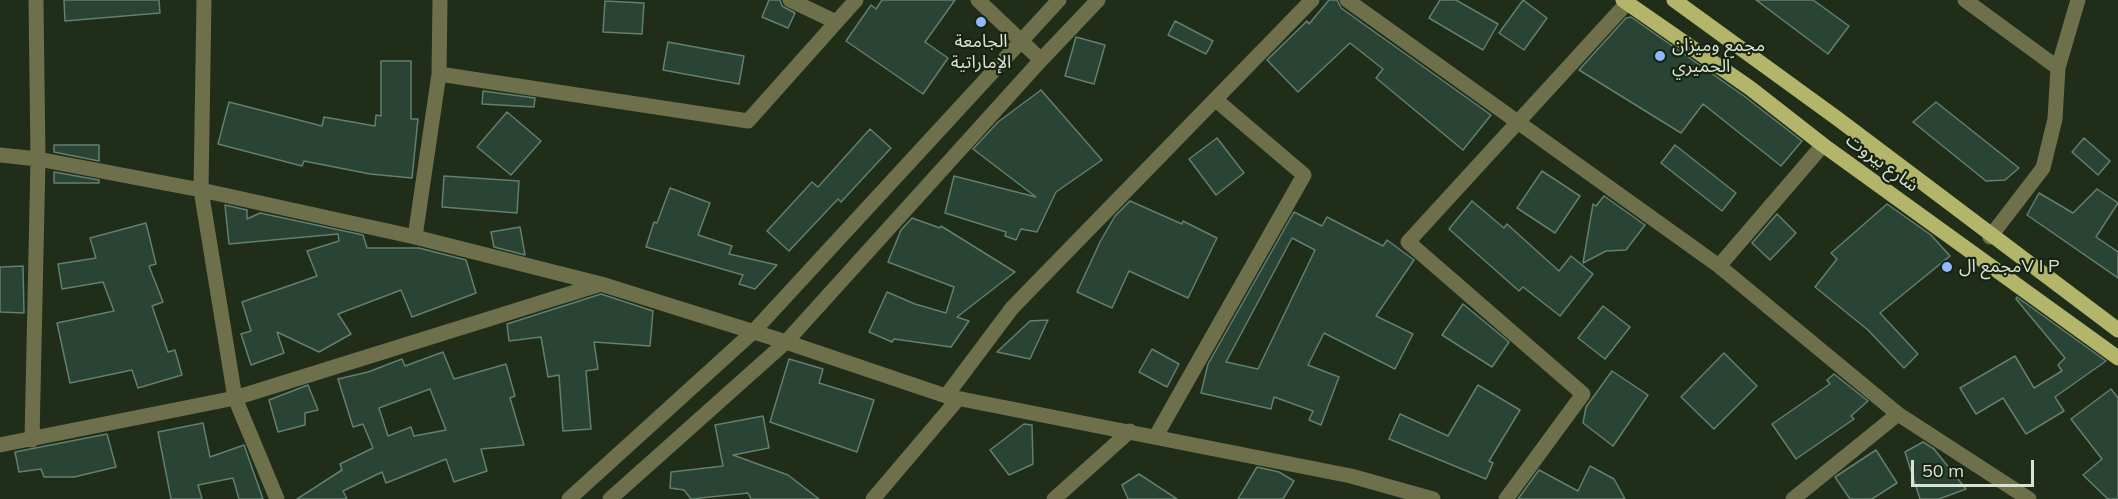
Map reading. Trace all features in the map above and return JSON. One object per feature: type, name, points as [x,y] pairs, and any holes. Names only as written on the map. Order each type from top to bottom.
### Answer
[{"type":"main road","name":"شارع بيروت","points":[[1674,0],[2118,330]]},
{"type":"main road","name":"شارع بيروت","points":[[1625,1],[1750,88],[1823,145],[2118,358]]},
{"type":"main road","points":[[1750,88],[1766,67]]},
{"type":"street","points":[[32,440],[38,159],[36,0]]},
{"type":"street","points":[[204,0],[201,190],[235,398],[277,499]]},
{"type":"street","points":[[415,237],[440,74],[440,0]]},
{"type":"street","points":[[790,0],[836,22]]},
{"type":"street","points":[[440,74],[748,121],[856,0]]},
{"type":"street","points":[[978,0],[1041,60]]},
{"type":"street","points":[[569,499],[753,332],[1059,0]]},
{"type":"street","points":[[610,499],[786,342],[1098,0]]},
{"type":"street","points":[[873,499],[952,398],[1012,309],[1312,0]]},
{"type":"street","points":[[1347,0],[1719,266],[1898,414],[2029,499]]},
{"type":"street","points":[[1965,0],[2058,68]]},
{"type":"street","points":[[1990,237],[2043,168],[2055,119],[2058,68],[2078,0]]},
{"type":"street","points":[[1506,499],[1583,394],[1408,242],[1519,123],[1625,1]]},
{"type":"street","points":[[1156,435],[1304,175],[1216,100]]},
{"type":"street","points":[[1719,266],[1823,145]]},
{"type":"street","points":[[0,155],[38,159],[201,190],[415,237],[601,284],[786,342],[952,398],[1156,435],[1351,476],[1433,499]]},
{"type":"street","points":[[0,445],[235,398],[601,284]]},
{"type":"street","points":[[1793,499],[1898,414]]},
{"type":"street","points":[[1054,499],[1130,431]]},
{"type":"building","points":[[64,0],[159,0],[160,13],[65,21]]},
{"type":"building","points":[[769,0],[780,0],[782,6],[795,13],[788,28],[762,17]]},
{"type":"building","points":[[882,0],[955,0],[925,42],[948,58],[923,94],[846,41],[871,5],[876,9]]},
{"type":"building","points":[[1329,0],[1337,0],[1341,8],[1491,115],[1463,150],[1376,78],[1383,69],[1350,43],[1298,92],[1267,60],[1307,21],[1309,24]]},
{"type":"building","points":[[1440,0],[1456,0],[1498,24],[1483,50],[1429,18]]},
{"type":"building","points":[[1523,0],[1547,18],[1524,50],[1499,33]]},
{"type":"building","points":[[1756,0],[1813,0],[1849,26],[1828,54]]},
{"type":"building","points":[[605,1],[644,3],[642,34],[603,32]]},
{"type":"building","points":[[1631,17],[1744,96],[1802,141],[1781,166],[1703,104],[1681,133],[1579,70],[1626,18]]},
{"type":"building","points":[[1175,21],[1213,41],[1206,54],[1168,35]]},
{"type":"building","points":[[1076,37],[1105,45],[1094,84],[1065,76]]},
{"type":"building","points":[[668,42],[744,56],[739,84],[663,70]]},
{"type":"building","points":[[381,61],[411,61],[411,119],[418,119],[412,178],[370,174],[304,161],[302,166],[218,144],[229,102],[322,126],[324,117],[375,126],[376,115],[381,116]]},
{"type":"building","points":[[1041,90],[1102,160],[1056,192],[1037,232],[1021,229],[1016,240],[1005,236],[1006,232],[945,213],[954,176],[1036,197],[973,149],[998,122]]},
{"type":"building","points":[[483,91],[535,98],[534,107],[482,104]]},
{"type":"building","points":[[1936,102],[2019,168],[2005,180],[1986,181],[1913,122]]},
{"type":"building","points":[[507,112],[541,141],[511,175],[477,147]]},
{"type":"building","points":[[870,129],[891,148],[841,202],[838,199],[789,251],[767,231],[812,182],[818,187]]},
{"type":"building","points":[[1217,138],[1244,173],[1216,195],[1189,159]]},
{"type":"building","points":[[2084,138],[2110,161],[2098,175],[2072,152]]},
{"type":"building","points":[[54,145],[99,145],[99,161],[54,152]]},
{"type":"building","points":[[1675,145],[1736,193],[1722,211],[1661,163]]},
{"type":"building","points":[[1542,171],[1580,196],[1555,233],[1517,208]]},
{"type":"building","points":[[54,172],[99,180],[99,183],[54,183]]},
{"type":"building","points":[[444,176],[519,181],[517,213],[442,207]]},
{"type":"building","points":[[670,188],[710,203],[698,235],[732,246],[729,254],[777,265],[755,289],[739,284],[743,275],[646,247],[654,222],[657,223]]},
{"type":"building","points":[[2097,189],[2118,203],[2096,237],[2118,252],[2118,278],[2027,215],[2039,193],[2073,213]]},
{"type":"building","points":[[1604,196],[1645,225],[1626,250],[1606,251],[1583,263],[1593,204],[1596,206]]},
{"type":"building","points":[[1130,201],[1182,224],[1183,221],[1217,238],[1188,298],[1129,271],[1112,308],[1077,292],[1115,216]]},
{"type":"building","points":[[1472,201],[1504,228],[1507,224],[1559,271],[1571,256],[1593,274],[1560,316],[1523,287],[1519,291],[1449,229]]},
{"type":"building","points":[[1887,204],[1931,235],[1950,256],[1880,313],[1918,354],[1904,368],[1868,330],[1815,287],[1837,259],[1831,253]]},
{"type":"building","points":[[225,205],[247,210],[247,219],[260,213],[363,235],[367,248],[419,248],[466,260],[476,293],[412,317],[401,290],[338,314],[351,334],[319,352],[277,332],[284,353],[251,365],[241,334],[251,331],[242,302],[317,276],[307,251],[339,241],[338,234],[229,244]]},
{"type":"building","points":[[1294,212],[1322,226],[1327,217],[1383,246],[1387,240],[1414,260],[1376,316],[1413,334],[1395,369],[1324,333],[1308,365],[1339,377],[1321,425],[1309,420],[1313,411],[1274,397],[1271,409],[1201,393],[1208,364]],"holes":[[[1292,238],[1315,250],[1258,369],[1226,362]]]},
{"type":"building","points":[[1777,214],[1796,233],[1770,260],[1752,243]]},
{"type":"building","points":[[912,218],[940,228],[941,226],[1015,272],[957,317],[969,321],[951,347],[894,339],[892,342],[869,332],[887,292],[915,304],[946,313],[954,287],[888,262],[901,230]]},
{"type":"building","points":[[146,223],[156,264],[149,266],[163,302],[152,306],[168,352],[175,350],[182,375],[138,388],[132,370],[70,383],[57,323],[114,311],[103,282],[62,289],[58,264],[96,258],[90,238]]},
{"type":"building","points":[[520,227],[525,255],[494,247],[491,232]]},
{"type":"building","points":[[23,266],[24,313],[0,312],[0,267]]},
{"type":"building","points":[[601,294],[653,311],[650,346],[594,342],[598,369],[586,371],[591,429],[563,431],[559,375],[548,377],[541,337],[509,341],[507,324]]},
{"type":"building","points":[[2017,297],[2106,361],[2055,397],[2064,411],[2026,434],[2003,398],[1976,414],[1960,388],[2015,356],[2034,388],[2062,371],[2058,365],[2065,358],[2016,299]]},
{"type":"building","points":[[1463,304],[1509,342],[1492,367],[1442,335]]},
{"type":"building","points":[[1603,306],[1630,327],[1605,359],[1578,338]]},
{"type":"building","points":[[1048,320],[1030,359],[997,352],[1030,321]]},
{"type":"building","points":[[1152,349],[1179,364],[1167,387],[1139,372]]},
{"type":"building","points":[[443,352],[454,379],[506,364],[515,396],[510,398],[524,445],[481,449],[487,471],[454,482],[446,459],[386,483],[382,472],[343,491],[347,499],[297,499],[342,470],[340,464],[373,448],[363,424],[353,427],[338,379],[368,372],[402,359],[405,366]],"holes":[[[430,389],[446,430],[414,436],[411,427],[388,436],[379,408]]]},
{"type":"building","points":[[1724,353],[1757,386],[1714,429],[1681,397]]},
{"type":"building","points":[[789,359],[823,369],[819,383],[874,400],[857,452],[770,422]]},
{"type":"building","points":[[1612,371],[1648,395],[1613,446],[1583,423],[1586,407]]},
{"type":"building","points":[[1834,374],[1868,401],[1851,416],[1854,419],[1796,459],[1772,424],[1830,384],[1827,380]]},
{"type":"building","points":[[308,385],[318,410],[305,413],[305,425],[278,432],[269,400]]},
{"type":"building","points":[[1478,385],[1520,410],[1489,461],[1493,463],[1486,479],[1389,439],[1400,414],[1448,436]]},
{"type":"building","points":[[2111,389],[2118,398],[2118,499],[2108,499],[2083,475],[2102,459],[2071,419]]},
{"type":"building","points":[[763,416],[769,448],[733,455],[788,475],[819,499],[751,499],[748,493],[691,499],[684,490],[670,488],[671,472],[723,466],[715,425]]},
{"type":"building","points":[[203,423],[210,457],[244,445],[263,499],[239,499],[233,478],[198,485],[202,499],[171,499],[158,432]]},
{"type":"building","points":[[1024,424],[1032,425],[1033,464],[1009,475],[990,450]]},
{"type":"building","points":[[107,434],[116,467],[74,477],[44,477],[41,469],[19,472],[15,452]]},
{"type":"building","points":[[1923,442],[1934,449],[1966,489],[1939,499],[1920,499],[1905,452]]},
{"type":"building","points":[[1876,450],[1897,483],[1872,499],[1850,499],[1835,477]]},
{"type":"building","points":[[1590,466],[1614,479],[1625,499],[1518,499],[1539,470],[1578,491]]},
{"type":"building","points":[[1257,467],[1279,472],[1294,481],[1283,499],[1238,499]]},
{"type":"building","points":[[1139,474],[1177,499],[1128,499],[1122,485]]},
{"type":"place","name":"الجامعة الإماراتية","points":[[981,22]]},
{"type":"place","name":"مجمع وميزان الحميري","points":[[1660,56]]},
{"type":"place","name":"مجمع الV I P","points":[[1947,267]]}]
